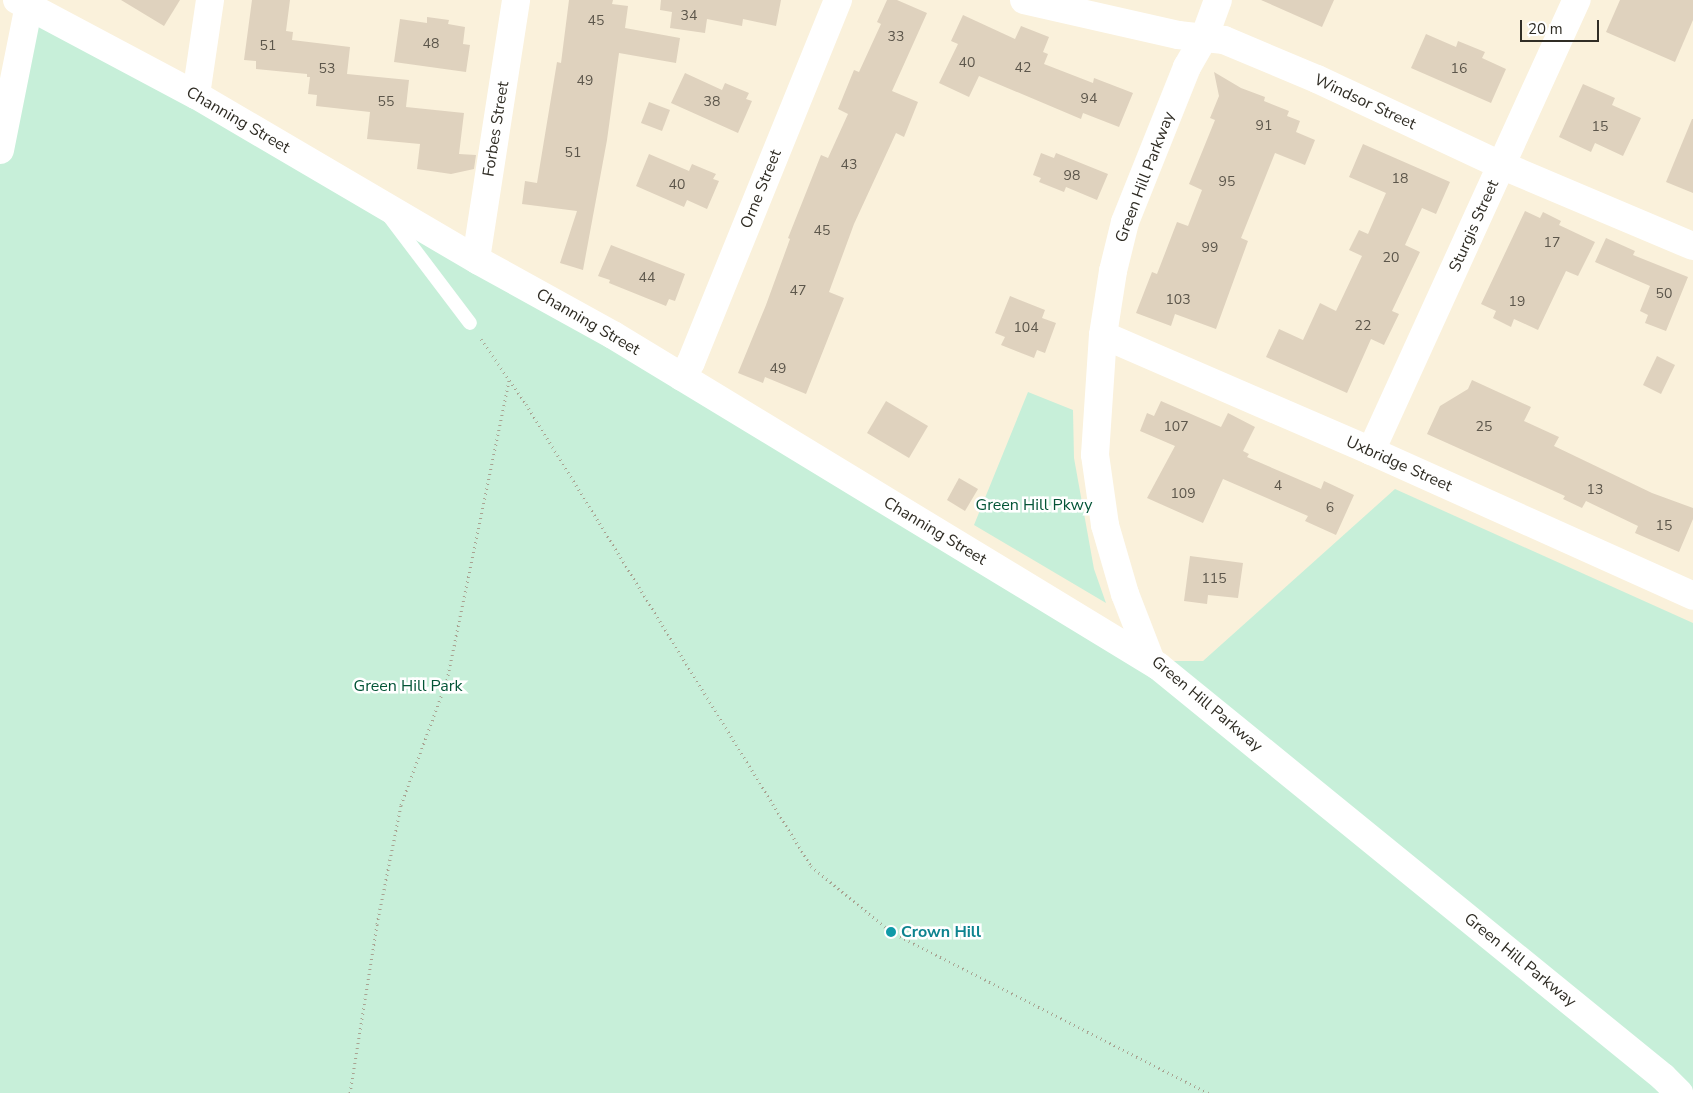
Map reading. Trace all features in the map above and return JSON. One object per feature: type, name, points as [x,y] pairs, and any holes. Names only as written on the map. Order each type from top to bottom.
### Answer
[{"type":"street","points":[[196,96],[210,0]]},
{"type":"street","name":"Forbes Street","points":[[476,259],[516,0]]},
{"type":"street","name":"Orne Street","points":[[682,377],[691,362],[838,0]]},
{"type":"street","name":"Windsor Street","points":[[1024,0],[1178,35],[1224,40],[1317,79],[1501,165],[1693,246]]},
{"type":"street","name":"Green Hill Parkway","points":[[1218,0],[1204,38],[1187,68],[1125,222],[1112,272],[1103,335],[1097,400],[1095,455],[1105,525],[1124,594],[1151,661],[1640,1058],[1679,1093]]},
{"type":"street","name":"Sturgis Street","points":[[1371,451],[1450,282],[1501,165],[1577,0]]},
{"type":"street","points":[[0,150],[23,3]]},
{"type":"street","name":"Channing Street","points":[[23,3],[196,96],[378,200],[476,259],[613,335],[1151,661]]},
{"type":"street","name":"Uxbridge Street","points":[[1103,335],[1371,451],[1693,596]]},
{"type":"lane","points":[[378,200],[470,323]]},
{"type":"path","points":[[470,323],[526,404],[811,866],[891,932],[1208,1093]]},
{"type":"path","points":[[350,1093],[377,924],[401,806],[447,680],[509,380]]},
{"type":"green space","name":"Green Hill Park","points":[[29,5],[1151,661],[1203,661],[1395,489],[1693,623],[1693,1093],[0,1093],[0,150]]},
{"type":"green space","name":"Green Hill Pkwy","points":[[1028,392],[1073,410],[1074,458],[1094,569],[1106,603],[974,525]]},
{"type":"building","points":[[121,0],[180,0],[164,26]]},
{"type":"building","points":[[252,0],[290,0],[286,31],[293,32],[292,40],[350,47],[347,74],[409,80],[406,107],[464,113],[459,154],[476,155],[474,169],[451,174],[417,169],[420,144],[367,139],[370,112],[316,106],[317,95],[308,94],[310,77],[307,77],[307,74],[256,69],[256,61],[244,60]]},
{"type":"building","points":[[569,0],[613,0],[612,4],[628,6],[625,28],[680,38],[676,63],[619,53],[607,140],[583,270],[560,263],[577,211],[522,204],[525,181],[537,183],[557,62],[561,63]]},
{"type":"building","points":[[661,0],[781,0],[776,26],[743,19],[742,26],[707,19],[705,33],[670,28],[672,12],[660,10]]},
{"type":"building","points":[[887,0],[897,0],[927,13],[892,91],[918,102],[904,137],[896,133],[854,224],[829,292],[844,298],[806,394],[765,377],[763,383],[738,373],[766,305],[790,239],[788,238],[821,155],[828,158],[848,114],[838,109],[854,70],[859,72],[881,24],[877,22]]},
{"type":"building","points":[[1261,0],[1334,0],[1322,27]]},
{"type":"building","points":[[1620,0],[1693,0],[1693,20],[1675,62],[1606,32]]},
{"type":"building","points":[[963,15],[1015,39],[1021,26],[1049,37],[1043,52],[1048,54],[1044,64],[1093,83],[1094,78],[1133,93],[1119,127],[1083,113],[1081,119],[979,76],[969,97],[939,83],[958,44],[951,41]]},
{"type":"building","points":[[427,17],[449,20],[448,24],[465,27],[463,44],[470,45],[466,72],[394,62],[400,19],[427,23]]},
{"type":"building","points":[[1426,34],[1456,47],[1458,41],[1485,52],[1482,58],[1506,69],[1491,103],[1411,68]]},
{"type":"building","points":[[1214,72],[1241,88],[1265,97],[1264,101],[1289,111],[1287,116],[1300,121],[1296,132],[1315,140],[1305,165],[1275,153],[1241,238],[1248,241],[1216,329],[1175,314],[1171,326],[1136,313],[1152,272],[1157,274],[1177,222],[1188,226],[1202,190],[1189,184],[1215,120],[1210,118],[1219,96]]},
{"type":"building","points":[[685,73],[722,90],[725,83],[749,93],[746,99],[752,101],[738,133],[671,103]]},
{"type":"building","points":[[1583,84],[1615,98],[1612,105],[1641,118],[1623,156],[1595,143],[1591,152],[1559,137]]},
{"type":"building","points":[[649,102],[670,110],[662,131],[641,123]]},
{"type":"building","points":[[1693,119],[1693,193],[1666,182]]},
{"type":"building","points":[[1363,144],[1450,182],[1436,214],[1422,208],[1405,245],[1420,252],[1392,311],[1399,314],[1384,345],[1371,339],[1347,393],[1266,357],[1279,329],[1303,340],[1320,303],[1336,311],[1362,256],[1349,250],[1359,230],[1368,234],[1386,193],[1349,177]]},
{"type":"building","points":[[1041,153],[1054,158],[1056,153],[1108,174],[1097,200],[1066,187],[1064,192],[1039,182],[1041,178],[1033,175]]},
{"type":"building","points":[[649,154],[689,171],[692,164],[716,174],[713,179],[719,181],[707,209],[687,200],[684,207],[636,186]]},
{"type":"building","points":[[1525,211],[1540,218],[1543,212],[1561,221],[1559,225],[1595,242],[1578,276],[1566,271],[1538,330],[1514,319],[1511,327],[1493,318],[1496,311],[1481,304]]},
{"type":"building","points":[[1606,238],[1635,251],[1633,255],[1688,277],[1666,331],[1645,323],[1648,315],[1640,311],[1650,286],[1595,262]]},
{"type":"building","points":[[611,245],[685,274],[675,301],[669,299],[666,306],[609,283],[610,280],[598,276]]},
{"type":"building","points":[[1010,296],[1045,310],[1042,318],[1056,323],[1045,353],[1037,350],[1034,358],[1001,345],[1005,337],[995,333]]},
{"type":"building","points":[[1657,356],[1675,365],[1661,394],[1643,385]]},
{"type":"building","points":[[1472,380],[1531,407],[1524,421],[1559,437],[1554,446],[1652,493],[1693,508],[1693,519],[1679,552],[1635,533],[1638,526],[1586,501],[1582,508],[1563,499],[1565,496],[1427,434],[1440,406],[1468,389]]},
{"type":"building","points":[[886,401],[928,426],[909,458],[867,433]]},
{"type":"building","points":[[1161,401],[1221,427],[1228,413],[1255,427],[1243,451],[1249,454],[1247,457],[1321,489],[1324,481],[1354,495],[1336,535],[1305,521],[1308,516],[1223,479],[1203,523],[1147,498],[1175,446],[1140,431],[1147,413],[1154,416]]},
{"type":"building","points":[[959,478],[978,489],[965,511],[947,500]]},
{"type":"building","points":[[1190,556],[1243,563],[1238,598],[1208,595],[1207,604],[1184,601]]},
{"type":"place","name":"Crown Hill","points":[[891,932]]}]
